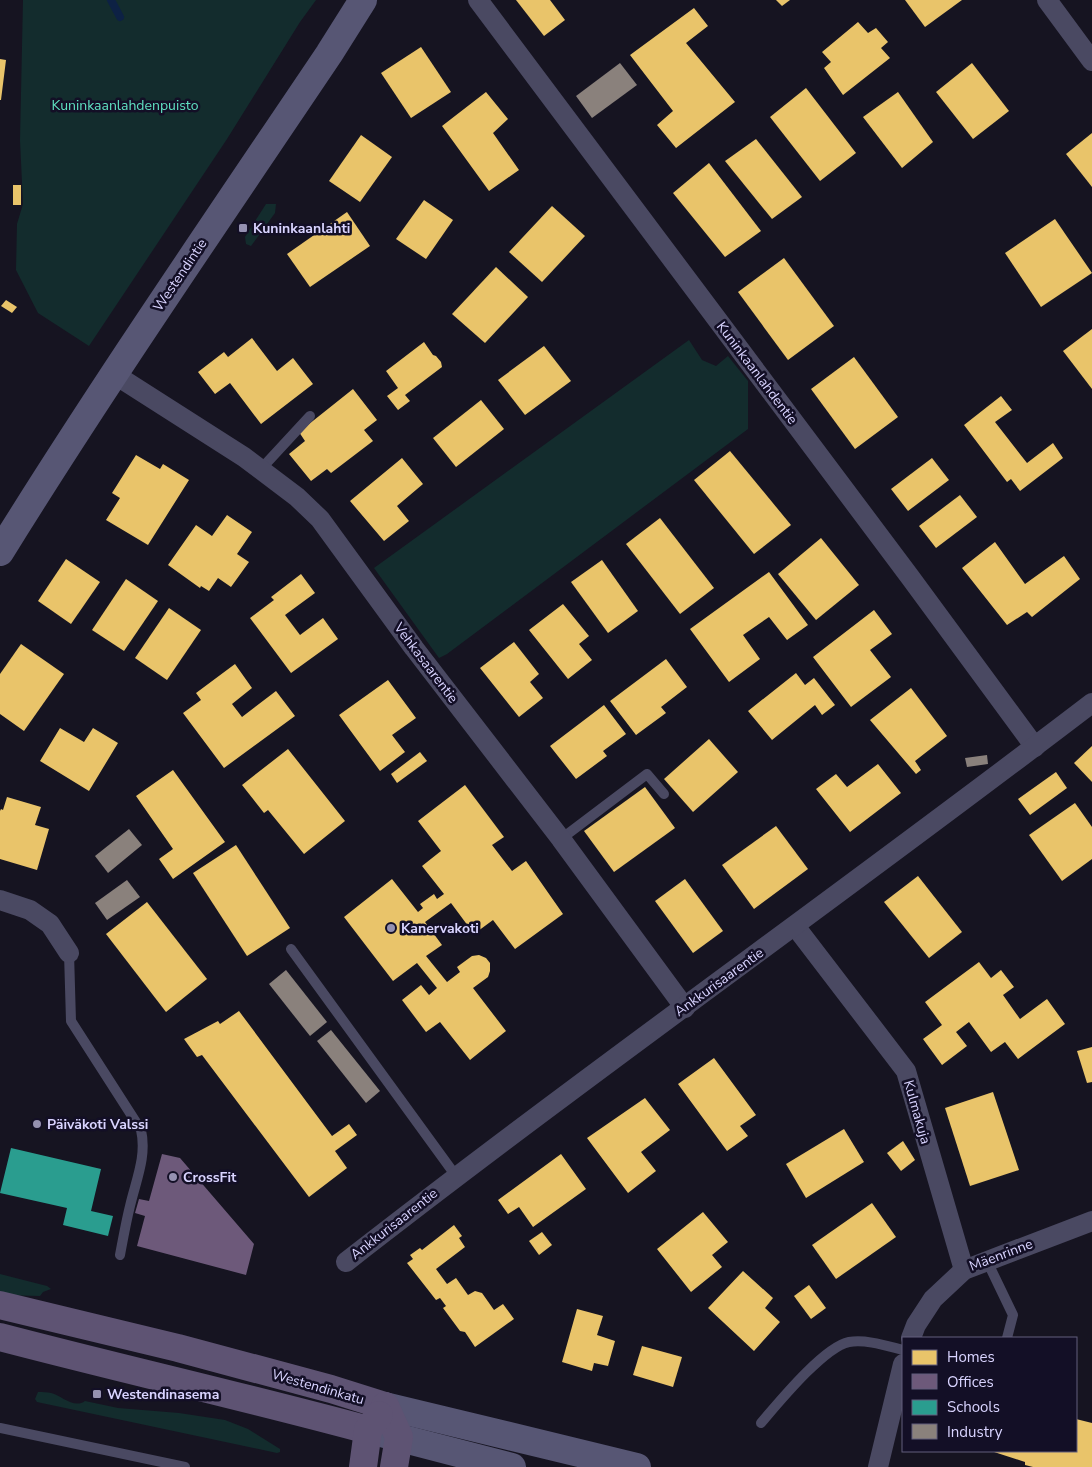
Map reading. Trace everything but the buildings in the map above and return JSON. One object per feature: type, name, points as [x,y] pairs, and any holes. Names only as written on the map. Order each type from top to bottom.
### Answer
[{"type":"main road","name":"Westendinkatu","points":[[1,1309],[178,1348],[331,1389],[385,1406]]},
{"type":"main road","name":"Westendinkatu","points":[[0,1336],[103,1364],[282,1407],[368,1430]]},
{"type":"main road","points":[[362,1467],[368,1430],[385,1406]]},
{"type":"main road","points":[[385,1406],[399,1437],[394,1467]]},
{"type":"street","name":"Westendintie","points":[[0,552],[114,374],[329,54],[363,0]]},
{"type":"street","name":"Kuninkaanlahdentie","points":[[478,0],[1035,747]]},
{"type":"street","points":[[1047,0],[1092,61]]},
{"type":"street","name":"Vehkasaarentie","points":[[114,374],[244,456],[297,497],[320,519],[414,648],[561,840],[685,1008]]},
{"type":"street","name":"Ankkurisaarentie","points":[[346,1262],[456,1176],[685,1008],[1092,703]]},
{"type":"street","points":[[0,900],[30,910],[50,924],[69,953]]},
{"type":"street","name":"Kulmakuja","points":[[795,926],[906,1071],[964,1270]]},
{"type":"street","name":"Mäenrinne","points":[[911,1337],[916,1325],[933,1298],[964,1270],[1092,1221]]},
{"type":"street","points":[[878,1467],[902,1368]]},
{"type":"street","name":"Westendinkatu","points":[[385,1406],[637,1467]]},
{"type":"street","name":"Westendinkatu","points":[[368,1430],[512,1467]]},
{"type":"lane","points":[[260,469],[310,416]]},
{"type":"lane","points":[[561,840],[646,774],[664,794]]},
{"type":"lane","points":[[291,949],[456,1176]]},
{"type":"lane","points":[[69,953],[71,1021],[141,1130],[143,1140],[143,1157],[130,1205],[120,1255]]},
{"type":"lane","points":[[987,1260],[1013,1316],[1007,1337]]},
{"type":"lane","points":[[761,1423],[807,1372],[834,1349],[848,1342],[859,1341],[902,1350]]},
{"type":"lane","points":[[0,1428],[185,1467]]},
{"type":"green space","name":"Kuninkaanlahdenpuisto","points":[[23,0],[316,0],[300,22],[227,139],[89,346],[38,313],[16,270],[17,224],[23,204],[20,140]]},
{"type":"green space","points":[[266,204],[276,204],[275,213],[251,246],[246,244],[245,237]]},
{"type":"green space","points":[[689,340],[702,360],[716,366],[728,356],[748,381],[748,429],[447,654],[439,658],[374,568]]},
{"type":"green space","points":[[0,1274],[47,1286],[51,1289],[43,1292],[40,1296],[0,1295]]},
{"type":"green space","points":[[38,1392],[51,1393],[77,1404],[85,1401],[118,1408],[179,1413],[225,1420],[248,1429],[280,1449],[280,1452],[277,1453],[37,1402],[35,1399]]},
{"type":"waterway","points":[[111,0],[120,17]]},
{"type":"place","name":"Kuninkaanlahti","points":[[243,228]]},
{"type":"place","name":"Kanervakoti","points":[[391,928]]},
{"type":"place","name":"Päiväkoti Valssi","points":[[37,1124]]},
{"type":"place","name":"CrossFit","points":[[173,1177]]},
{"type":"place","name":"Westendinasema","points":[[97,1394]]}]
